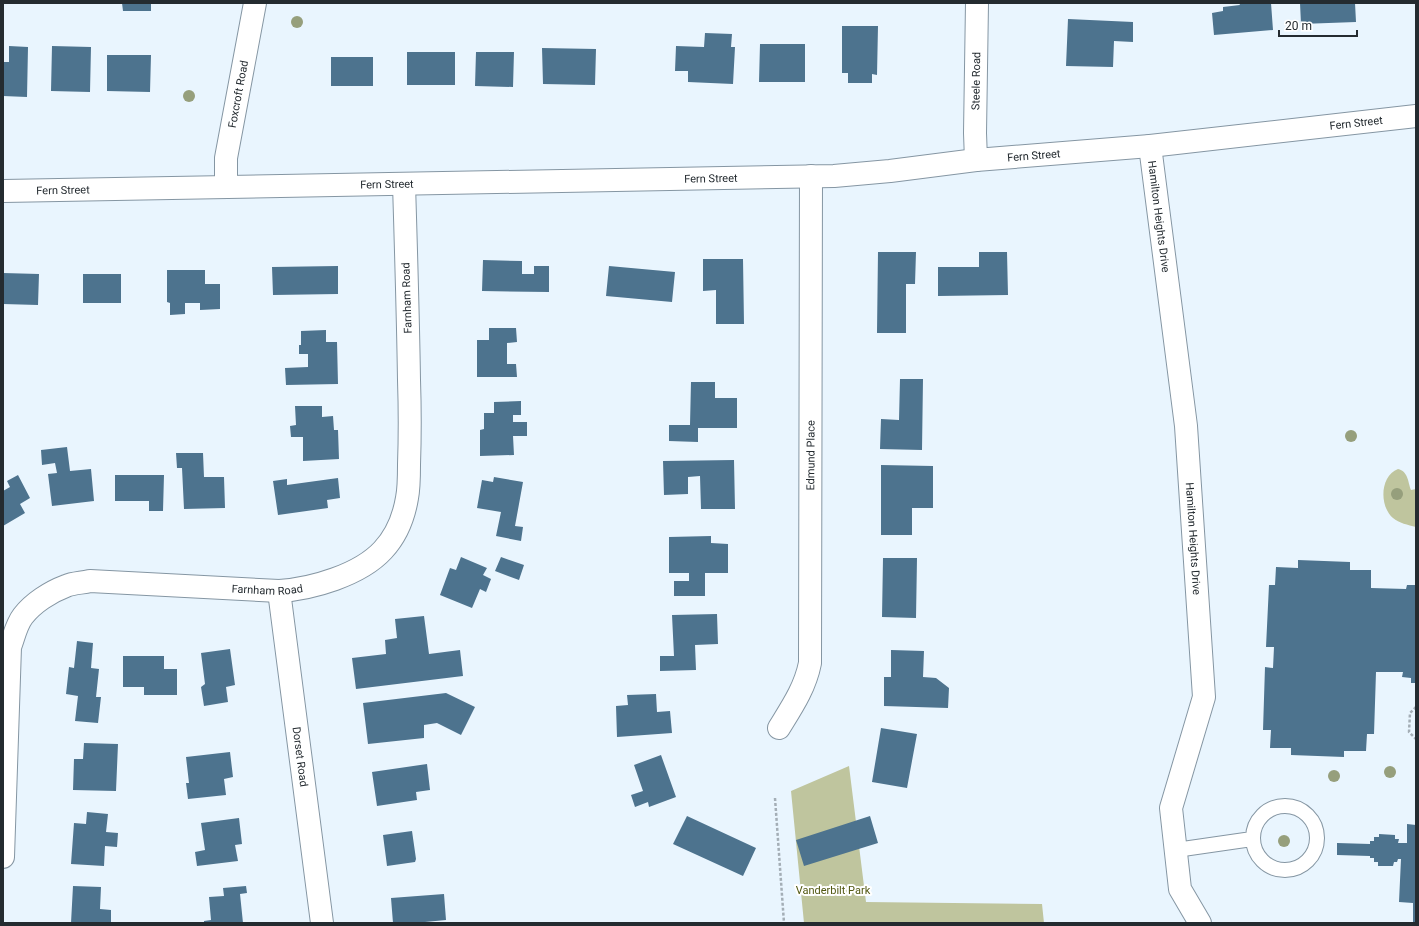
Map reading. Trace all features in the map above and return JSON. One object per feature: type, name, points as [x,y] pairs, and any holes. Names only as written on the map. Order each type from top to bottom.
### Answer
[{"type":"street","name":"Foxcroft Road","points":[[226,186],[226,158],[255,3]]},
{"type":"street","name":"Steele Road","points":[[976,160],[977,3]]},
{"type":"street","name":"Fern Street","points":[[3,191],[855,174],[976,160],[1150,146],[1416,116]]},
{"type":"street","name":"Hamilton Heights Drive","points":[[1150,146],[1186,426],[1204,697],[1171,808],[1180,888],[1200,923]]},
{"type":"street","name":"Edmund Place","points":[[779,728],[801,693],[808,676],[810,663],[811,176]]},
{"type":"street","name":"Farnham Road","points":[[3,858],[10,647],[22,617],[33,606],[67,585],[90,581],[278,591],[298,590],[319,585],[346,575],[370,561],[383,550],[393,536],[401,520],[408,497],[411,426],[404,184]]},
{"type":"street","name":"Dorset Road","points":[[278,591],[322,923]]},
{"type":"lane","points":[[1279,806],[1291,806],[1301,809],[1310,816],[1316,825],[1318,836],[1317,847],[1305,864],[1296,869],[1286,871],[1275,869],[1258,857],[1252,839],[1255,826],[1260,816],[1279,806]]},
{"type":"lane","points":[[1176,850],[1252,839]]},
{"type":"path","points":[[1416,707],[1410,713],[1409,732],[1416,739]]},
{"type":"path","points":[[775,798],[784,923]]},
{"type":"green space","points":[[1398,469],[1406,474],[1411,490],[1416,489],[1416,527],[1395,520],[1388,513],[1385,506],[1385,484],[1392,473]]},
{"type":"green space","name":"Vanderbilt Park","points":[[849,766],[866,902],[1042,904],[1044,923],[804,923],[791,791]]},
{"type":"building","points":[[122,3],[151,3],[151,11],[123,11]]},
{"type":"building","points":[[1239,3],[1271,3],[1273,30],[1214,35],[1212,13],[1223,11],[1223,7],[1240,5]]},
{"type":"building","points":[[1300,3],[1355,3],[1356,22],[1301,24]]},
{"type":"building","points":[[1068,19],[1133,22],[1133,42],[1114,41],[1113,67],[1066,66]]},
{"type":"building","points":[[842,26],[878,26],[877,75],[872,74],[872,83],[848,83],[848,73],[842,73]]},
{"type":"building","points":[[705,33],[732,34],[731,47],[735,47],[733,84],[688,82],[688,71],[675,71],[676,46],[704,47]]},
{"type":"building","points":[[760,44],[805,44],[805,82],[759,82]]},
{"type":"building","points":[[9,46],[28,47],[27,97],[3,96],[3,62],[9,62]]},
{"type":"building","points":[[52,46],[91,47],[90,92],[51,91]]},
{"type":"building","points":[[542,48],[596,49],[595,85],[543,84]]},
{"type":"building","points":[[407,52],[455,52],[455,85],[407,85]]},
{"type":"building","points":[[476,52],[514,52],[513,87],[475,86]]},
{"type":"building","points":[[107,55],[151,55],[150,92],[107,91]]},
{"type":"building","points":[[331,57],[373,57],[373,86],[331,86]]},
{"type":"building","points":[[878,252],[916,252],[915,284],[906,284],[906,333],[877,333]]},
{"type":"building","points":[[979,252],[1007,252],[1008,295],[938,296],[938,267],[979,267]]},
{"type":"building","points":[[703,259],[743,259],[744,324],[716,324],[716,290],[703,291]]},
{"type":"building","points":[[483,260],[522,261],[522,274],[534,274],[534,266],[549,266],[549,292],[482,291]]},
{"type":"building","points":[[338,266],[338,294],[273,295],[272,267]]},
{"type":"building","points":[[609,266],[675,272],[672,302],[606,296]]},
{"type":"building","points":[[167,270],[205,270],[205,284],[220,284],[220,309],[200,310],[200,303],[185,303],[185,314],[170,315],[170,303],[167,302]]},
{"type":"building","points":[[3,273],[39,274],[38,305],[3,304]]},
{"type":"building","points":[[83,274],[121,274],[121,303],[83,303]]},
{"type":"building","points":[[489,328],[516,328],[517,342],[507,343],[507,364],[516,364],[517,377],[477,377],[477,340],[489,340]]},
{"type":"building","points":[[326,330],[326,342],[337,342],[338,384],[286,385],[285,368],[308,367],[308,354],[299,354],[299,345],[301,345],[301,331]]},
{"type":"building","points":[[900,379],[923,379],[922,450],[880,449],[881,419],[899,420]]},
{"type":"building","points":[[691,382],[715,382],[715,398],[737,398],[737,428],[698,428],[698,442],[669,441],[669,425],[690,425]]},
{"type":"building","points":[[521,401],[521,415],[513,415],[513,422],[527,422],[527,436],[513,436],[514,455],[480,456],[480,430],[484,429],[484,413],[494,413],[494,402]]},
{"type":"building","points":[[295,406],[322,406],[322,417],[333,416],[334,430],[338,430],[339,459],[303,461],[303,437],[291,437],[290,426],[296,425]]},
{"type":"building","points":[[67,447],[70,471],[91,469],[94,501],[52,506],[48,474],[57,473],[55,463],[42,465],[41,450]]},
{"type":"building","points":[[176,453],[203,453],[204,477],[224,477],[225,508],[184,509],[182,468],[177,468]]},
{"type":"building","points":[[734,460],[735,509],[701,509],[700,476],[688,477],[688,494],[664,495],[663,461]]},
{"type":"building","points":[[881,465],[933,466],[933,508],[912,508],[912,535],[881,535]]},
{"type":"building","points":[[18,475],[30,498],[20,504],[25,513],[3,526],[3,491],[10,487],[7,481]]},
{"type":"building","points":[[115,475],[164,475],[163,511],[149,511],[149,501],[115,501]]},
{"type":"building","points":[[494,477],[523,482],[515,526],[523,527],[521,541],[496,536],[501,512],[477,508],[482,480],[493,482]]},
{"type":"building","points":[[338,478],[340,498],[327,500],[328,508],[278,515],[273,481],[287,479],[287,485]]},
{"type":"building","points":[[711,536],[711,543],[728,544],[728,573],[705,573],[705,596],[674,596],[674,581],[689,581],[689,573],[669,573],[669,537]]},
{"type":"building","points":[[461,557],[487,568],[483,575],[491,579],[486,592],[480,589],[472,608],[440,595],[450,568],[456,570]]},
{"type":"building","points":[[501,557],[524,565],[519,580],[495,571]]},
{"type":"building","points":[[883,558],[917,558],[916,618],[882,617]]},
{"type":"building","points":[[1298,560],[1350,562],[1350,570],[1371,570],[1371,588],[1406,589],[1407,585],[1416,585],[1416,683],[1411,683],[1411,678],[1402,677],[1403,672],[1376,672],[1374,734],[1367,734],[1366,751],[1344,751],[1344,757],[1291,755],[1291,748],[1270,748],[1271,730],[1263,730],[1265,667],[1273,668],[1274,647],[1266,647],[1269,585],[1275,585],[1276,567],[1298,568]]},
{"type":"building","points":[[717,614],[718,644],[695,645],[696,670],[660,671],[660,656],[674,656],[672,615]]},
{"type":"building","points":[[424,616],[429,654],[460,650],[463,676],[356,689],[352,658],[386,654],[385,640],[397,638],[395,619]]},
{"type":"building","points":[[77,641],[93,643],[91,668],[99,669],[96,697],[101,697],[98,723],[75,721],[78,696],[66,694],[69,667],[74,668]]},
{"type":"building","points":[[230,649],[235,685],[226,687],[228,702],[204,706],[201,687],[205,684],[201,653]]},
{"type":"building","points":[[891,650],[924,651],[923,677],[936,678],[949,688],[948,708],[884,706],[884,677],[891,677]]},
{"type":"building","points":[[123,656],[164,656],[164,669],[177,669],[177,695],[144,695],[144,687],[123,687]]},
{"type":"building","points":[[446,693],[475,707],[461,735],[437,723],[424,725],[424,738],[368,744],[363,703]]},
{"type":"building","points":[[656,694],[657,712],[670,711],[672,733],[617,737],[616,706],[628,705],[627,695]]},
{"type":"building","points":[[881,728],[917,734],[907,788],[872,782]]},
{"type":"building","points":[[84,743],[118,744],[116,791],[73,790],[74,759],[83,759]]},
{"type":"building","points":[[230,752],[233,777],[224,779],[226,795],[188,799],[186,783],[189,783],[186,757]]},
{"type":"building","points":[[661,755],[676,797],[649,807],[648,802],[635,807],[631,795],[643,791],[634,765]]},
{"type":"building","points":[[427,764],[430,790],[416,792],[417,800],[377,806],[372,772]]},
{"type":"building","points":[[87,812],[108,814],[106,832],[118,833],[117,847],[105,846],[104,866],[71,864],[74,823],[86,824]]},
{"type":"building","points":[[687,816],[756,848],[743,876],[673,844]]},
{"type":"building","points":[[870,816],[878,843],[804,866],[796,840]]},
{"type":"building","points":[[239,818],[242,844],[235,845],[238,861],[197,866],[195,852],[205,850],[201,823]]},
{"type":"building","points":[[1407,824],[1416,825],[1416,923],[1413,923],[1413,903],[1399,902],[1401,859],[1394,862],[1393,866],[1378,866],[1378,862],[1374,862],[1374,858],[1370,858],[1370,856],[1337,855],[1337,843],[1370,844],[1370,841],[1374,841],[1374,837],[1379,837],[1379,834],[1395,835],[1395,839],[1399,839],[1398,843],[1407,843]]},
{"type":"building","points":[[412,831],[416,859],[415,862],[387,866],[383,835]]},
{"type":"building","points":[[73,886],[101,887],[100,909],[111,910],[111,923],[71,923]]},
{"type":"building","points":[[246,886],[247,893],[240,894],[243,923],[204,923],[204,921],[211,920],[209,897],[224,896],[223,888]]},
{"type":"building","points":[[444,894],[446,920],[425,923],[393,923],[391,898]]}]
